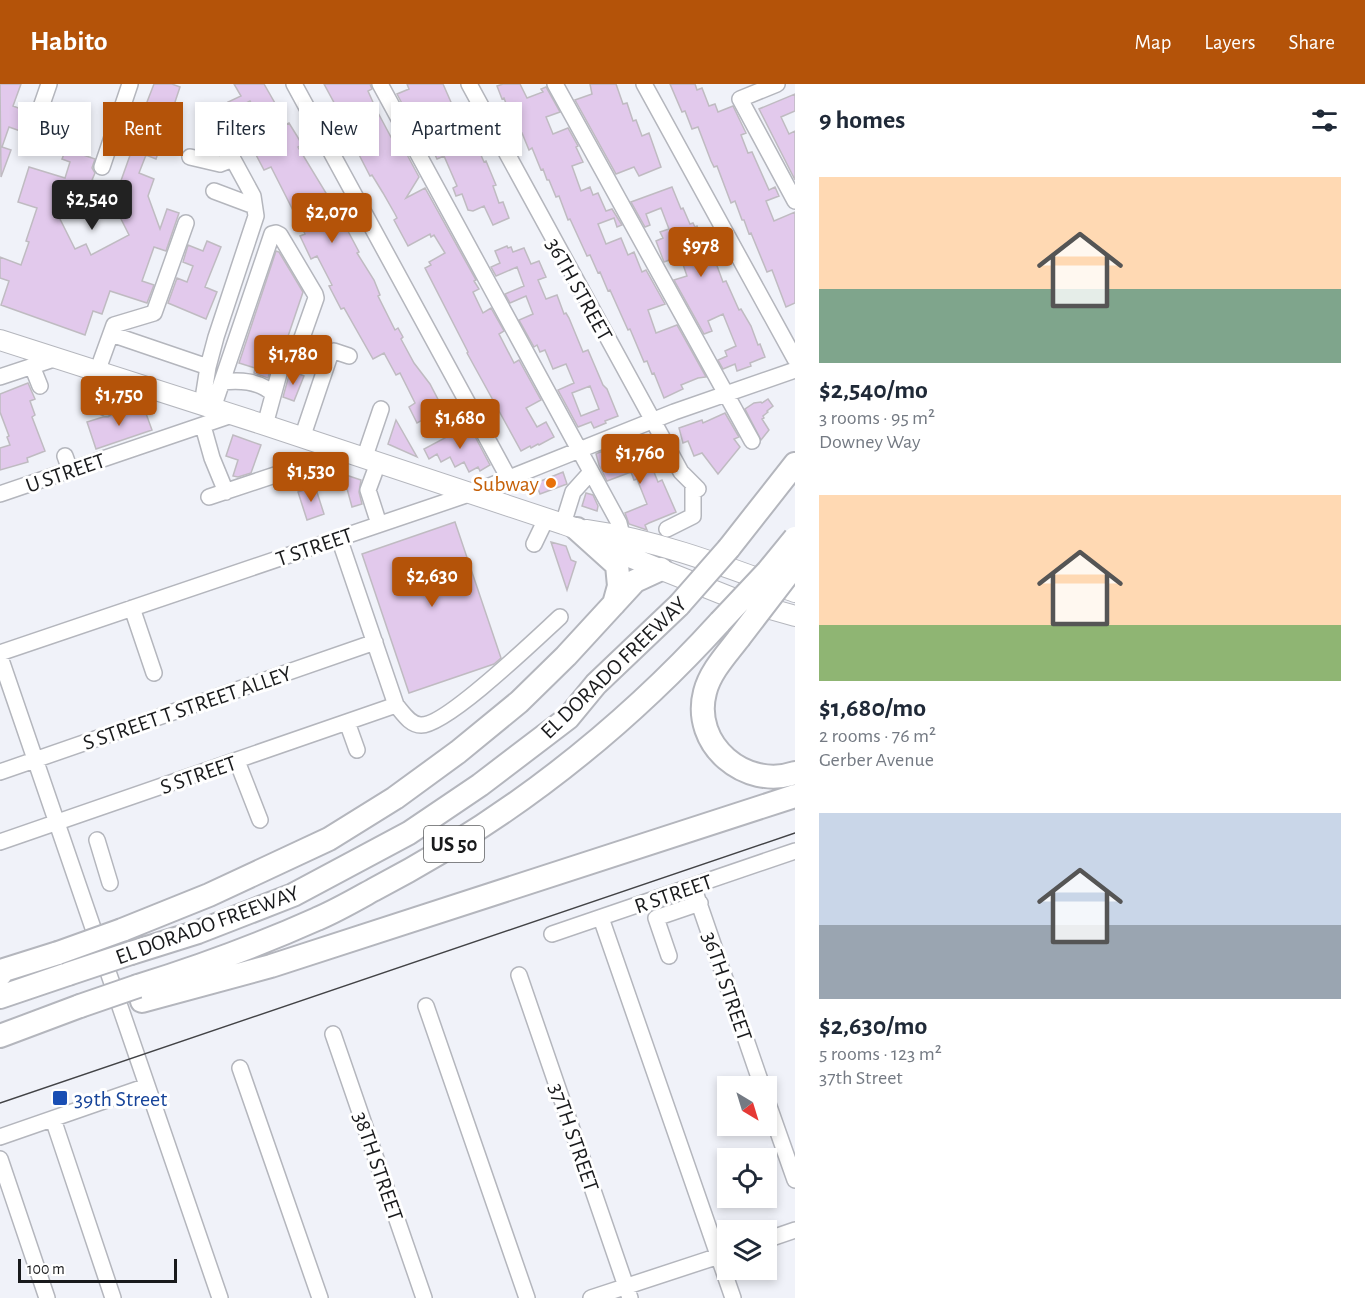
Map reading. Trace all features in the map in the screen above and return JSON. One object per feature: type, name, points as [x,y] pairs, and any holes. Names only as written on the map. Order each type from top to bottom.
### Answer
[{"type":"highway","name":"EL DORADO FREEWAY","points":[[0,997],[198,932],[292,895],[409,834],[480,785],[568,718],[596,684],[679,606],[729,548],[795,464]]},
{"type":"highway","points":[[562,524],[617,565],[619,586],[614,604]]},
{"type":"highway","name":"EL DORADO FREEWAY","points":[[140,993],[319,919],[416,868],[509,809],[597,742],[679,668],[768,572],[795,538]]},
{"type":"highway","points":[[795,565],[711,675],[702,705],[707,733],[721,755],[742,771],[766,777],[795,773]]},
{"type":"highway","points":[[0,975],[4,970],[122,930],[209,895],[329,839],[395,798],[458,752],[519,702],[566,656],[635,581],[661,569]]},
{"type":"highway","points":[[3,1035],[140,993],[271,966],[795,796]]},
{"type":"main road","points":[[0,340],[562,524],[617,552],[735,599],[795,616]]},
{"type":"main road","points":[[562,524],[622,535],[741,572],[795,592]]},
{"type":"main road","points":[[661,569],[673,563],[795,605]]},
{"type":"street","points":[[43,102],[49,84]]},
{"type":"street","points":[[102,167],[130,84]]},
{"type":"street","points":[[294,84],[508,477]]},
{"type":"street","points":[[380,84],[580,449],[619,523],[622,535]]},
{"type":"street","name":"36TH STREET","points":[[469,84],[652,421],[681,472],[696,486],[693,516],[667,528]]},
{"type":"street","points":[[555,84],[752,441]]},
{"type":"street","points":[[644,84],[795,359]]},
{"type":"street","points":[[777,84],[740,99],[794,195]]},
{"type":"street","points":[[207,407],[208,367],[256,216],[253,196],[231,156]]},
{"type":"street","points":[[190,157],[220,164],[233,159]]},
{"type":"street","points":[[214,191],[254,206]]},
{"type":"street","points":[[97,372],[114,325],[154,313],[186,224]]},
{"type":"street","points":[[207,407],[222,382],[272,234],[276,233],[280,235],[316,298],[298,349],[280,370],[265,425]]},
{"type":"street","points":[[111,334],[208,367]]},
{"type":"street","points":[[302,438],[330,355],[334,351],[349,356]]},
{"type":"street","points":[[0,377],[57,358]]},
{"type":"street","points":[[32,366],[40,386]]},
{"type":"street","name":"T STREET","points":[[0,655],[471,493],[652,421],[795,370]]},
{"type":"street","points":[[222,382],[243,380],[264,387],[273,394]]},
{"type":"street","points":[[91,402],[106,408]]},
{"type":"street","points":[[379,524],[369,490],[371,461],[381,409]]},
{"type":"street","name":"U STREET","points":[[0,494],[67,463],[89,464],[232,415]]},
{"type":"street","points":[[203,426],[212,458],[226,492]]},
{"type":"street","points":[[83,449],[89,464]]},
{"type":"street","points":[[209,497],[344,452]]},
{"type":"street","points":[[534,544],[562,524],[573,492],[591,472]]},
{"type":"street","points":[[339,538],[396,705],[413,724],[423,726],[449,713],[500,672],[560,617]]},
{"type":"street","points":[[132,608],[154,673]]},
{"type":"street","name":"S STREET T STREET ALLEY","points":[[0,771],[375,642]]},
{"type":"street","points":[[0,655],[191,1219],[220,1298]]},
{"type":"street","name":"S STREET","points":[[0,842],[396,705]]},
{"type":"street","points":[[347,722],[357,750]]},
{"type":"street","points":[[237,761],[260,819]]},
{"type":"street","points":[[97,840],[110,883]]},
{"type":"street","name":"R STREET","points":[[552,934],[795,851]]},
{"type":"street","name":"36TH STREET","points":[[693,886],[759,1076]]},
{"type":"street","points":[[669,956],[656,918],[700,903]]},
{"type":"street","points":[[601,918],[717,1238]]},
{"type":"street","name":"37TH STREET","points":[[519,975],[628,1292]]},
{"type":"street","points":[[426,1006],[527,1298]]},
{"type":"street","name":"38TH STREET","points":[[333,1034],[424,1298]]},
{"type":"street","points":[[240,1068],[320,1298]]},
{"type":"street","points":[[0,1137],[147,1086]]},
{"type":"street","points":[[52,1119],[113,1298]]},
{"type":"street","points":[[777,1129],[795,1180]]},
{"type":"street","points":[[0,1159],[47,1298]]},
{"type":"street","points":[[777,1236],[795,1230]]},
{"type":"street","points":[[591,1298],[628,1292],[717,1257]]},
{"type":"street","points":[[729,1280],[733,1298]]},
{"type":"building","points":[[0,84],[21,84],[13,106],[18,108],[18,130],[9,127],[2,147],[11,150],[1,177]]},
{"type":"building","points":[[154,84],[172,84],[180,87],[175,102],[147,102]]},
{"type":"building","points":[[234,84],[264,84],[274,102],[228,102],[241,96]]},
{"type":"building","points":[[324,84],[370,84],[372,89],[368,91],[373,102],[334,102]]},
{"type":"building","points":[[407,84],[443,84],[451,102],[401,102],[397,94],[409,89]]},
{"type":"building","points":[[520,84],[527,98],[543,92],[541,89],[546,87],[560,112],[546,117],[553,134],[568,128],[578,146],[576,147],[583,162],[572,166],[581,191],[590,187],[593,195],[598,193],[606,211],[612,209],[622,225],[617,227],[614,218],[598,224],[606,244],[621,238],[628,255],[634,252],[642,272],[646,270],[665,304],[648,310],[656,333],[677,325],[706,377],[681,385],[683,389],[664,398],[654,373],[652,374],[647,361],[644,362],[610,290],[608,291],[590,255],[587,256],[570,219],[568,220],[559,196],[556,197],[532,148],[529,150],[522,133],[522,102],[505,102],[497,86]]},
{"type":"building","points":[[590,84],[616,84],[623,104],[627,103],[633,121],[636,120],[642,136],[649,133],[661,167],[639,176],[634,167],[616,174],[575,100],[592,94]]},
{"type":"building","points":[[670,84],[695,84],[697,90],[702,88],[709,106],[715,104],[718,112],[733,106],[746,133],[741,135],[748,153],[752,152],[769,190],[775,187],[779,196],[766,201],[774,221],[795,212],[795,303],[786,307],[772,270],[767,272],[735,201],[731,203],[717,166],[714,167],[711,161],[698,127],[692,129]]},
{"type":"building","points":[[795,94],[795,111],[781,117],[789,134],[795,131],[795,180],[759,109]]},
{"type":"building","points":[[379,115],[391,137],[391,156],[408,156],[419,177],[406,198],[425,188],[476,280],[474,281],[479,289],[473,292],[483,313],[491,308],[504,331],[499,334],[514,363],[519,360],[541,400],[526,408],[537,427],[546,422],[554,437],[521,451],[467,353],[425,268],[431,265],[429,262],[445,253],[434,235],[431,237],[430,234],[408,246],[394,220],[397,218],[395,214],[372,175],[370,176],[360,156],[379,156]]},
{"type":"building","points":[[289,123],[299,140],[299,156],[303,156],[340,216],[359,252],[357,253],[374,280],[380,295],[378,296],[395,330],[398,328],[403,337],[401,339],[414,363],[430,384],[443,409],[417,423],[409,407],[415,403],[400,373],[396,375],[384,353],[373,359],[344,308],[341,309],[317,256],[311,259],[300,236],[305,234],[271,167],[264,170],[257,156],[287,156],[287,124]]},
{"type":"building","points":[[63,156],[86,156],[95,159],[92,168],[95,173],[92,180],[118,189],[130,156],[146,156],[139,173],[154,179],[148,196],[160,229],[167,209],[179,213],[166,251],[154,247],[142,281],[154,285],[147,303],[110,291],[102,314],[93,311],[85,335],[1,305],[9,281],[0,278],[0,257],[21,265],[37,208],[18,202],[29,167],[65,178],[70,162],[62,159]],"holes":[[[82,198],[116,209],[129,235],[91,255],[86,244],[75,249],[56,211]]]},
{"type":"building","points":[[444,156],[481,156],[484,162],[486,161],[496,185],[493,186],[499,203],[503,202],[509,218],[493,225],[484,206],[473,211],[468,210],[462,194],[456,196],[453,188],[457,186]]},
{"type":"building","points":[[672,187],[681,209],[683,208],[690,224],[697,226],[702,241],[704,240],[711,256],[713,255],[723,282],[726,281],[739,310],[741,309],[751,326],[758,345],[760,344],[765,357],[750,363],[751,366],[737,371],[735,364],[723,369],[718,360],[727,356],[725,351],[736,346],[723,314],[708,321],[712,331],[704,334],[674,280],[687,276],[680,256],[664,262],[656,241],[663,238],[660,232],[669,229],[661,208],[646,214],[650,225],[645,227],[631,202]]},
{"type":"building","points":[[207,241],[221,247],[205,287],[217,292],[206,319],[168,303],[177,278],[187,282],[193,266],[183,262],[188,245],[203,251]]},
{"type":"building","points":[[507,246],[511,247],[513,252],[524,248],[531,264],[539,261],[546,277],[538,280],[546,299],[557,295],[583,352],[588,350],[618,416],[594,428],[591,422],[578,427],[558,390],[574,383],[566,364],[553,369],[545,350],[540,352],[537,345],[534,347],[519,320],[533,314],[526,296],[510,303],[505,294],[524,286],[517,267],[496,276],[491,267],[500,263],[495,251]],"holes":[[[590,386],[599,409],[581,416],[572,393]]]},
{"type":"building","points":[[276,251],[279,252],[303,292],[283,351],[272,364],[268,378],[254,373],[255,368],[239,363]]},
{"type":"building","points":[[292,371],[304,376],[294,401],[283,397]]},
{"type":"building","points":[[28,383],[35,399],[30,401],[35,415],[32,417],[45,451],[27,458],[28,462],[0,470],[0,448],[10,445],[0,412],[0,394]]},
{"type":"building","points":[[768,399],[773,406],[762,419],[769,430],[761,440],[745,409],[754,403],[762,403]]},
{"type":"building","points":[[132,407],[134,412],[144,408],[152,430],[96,449],[87,422],[108,417]]},
{"type":"building","points":[[725,413],[739,437],[734,439],[740,447],[718,474],[702,453],[694,456],[688,441],[683,443],[679,428],[702,420],[703,423]]},
{"type":"building","points":[[396,420],[417,457],[388,444]]},
{"type":"building","points":[[469,425],[490,465],[480,471],[478,467],[469,472],[464,462],[455,467],[450,457],[441,462],[437,454],[429,459],[424,449]]},
{"type":"building","points":[[233,435],[261,445],[251,473],[238,477],[233,476],[238,460],[226,456]]},
{"type":"building","points":[[638,444],[645,450],[658,482],[662,480],[676,512],[645,525],[647,530],[629,524],[625,513],[647,504],[637,479],[634,480],[631,472],[607,481],[596,454],[602,451],[607,462],[625,455],[623,449]]},
{"type":"building","name":"Subway","points":[[563,472],[567,484],[540,494],[536,483]]},
{"type":"building","points":[[343,474],[361,480],[359,492],[362,504],[352,507]]},
{"type":"building","points":[[315,486],[324,514],[307,520],[298,492]]},
{"type":"building","points":[[586,493],[593,495],[598,506],[597,511],[582,506]]},
{"type":"building","points":[[455,522],[501,658],[494,664],[409,693],[362,554]]},
{"type":"building","points":[[551,542],[566,546],[571,560],[576,562],[567,590]]},
{"type":"tram line","points":[[0,1103],[795,833]]},
{"type":"place","name":"Subway","points":[[551,483]]},
{"type":"place","name":"39th Street","points":[[60,1098]]}]
